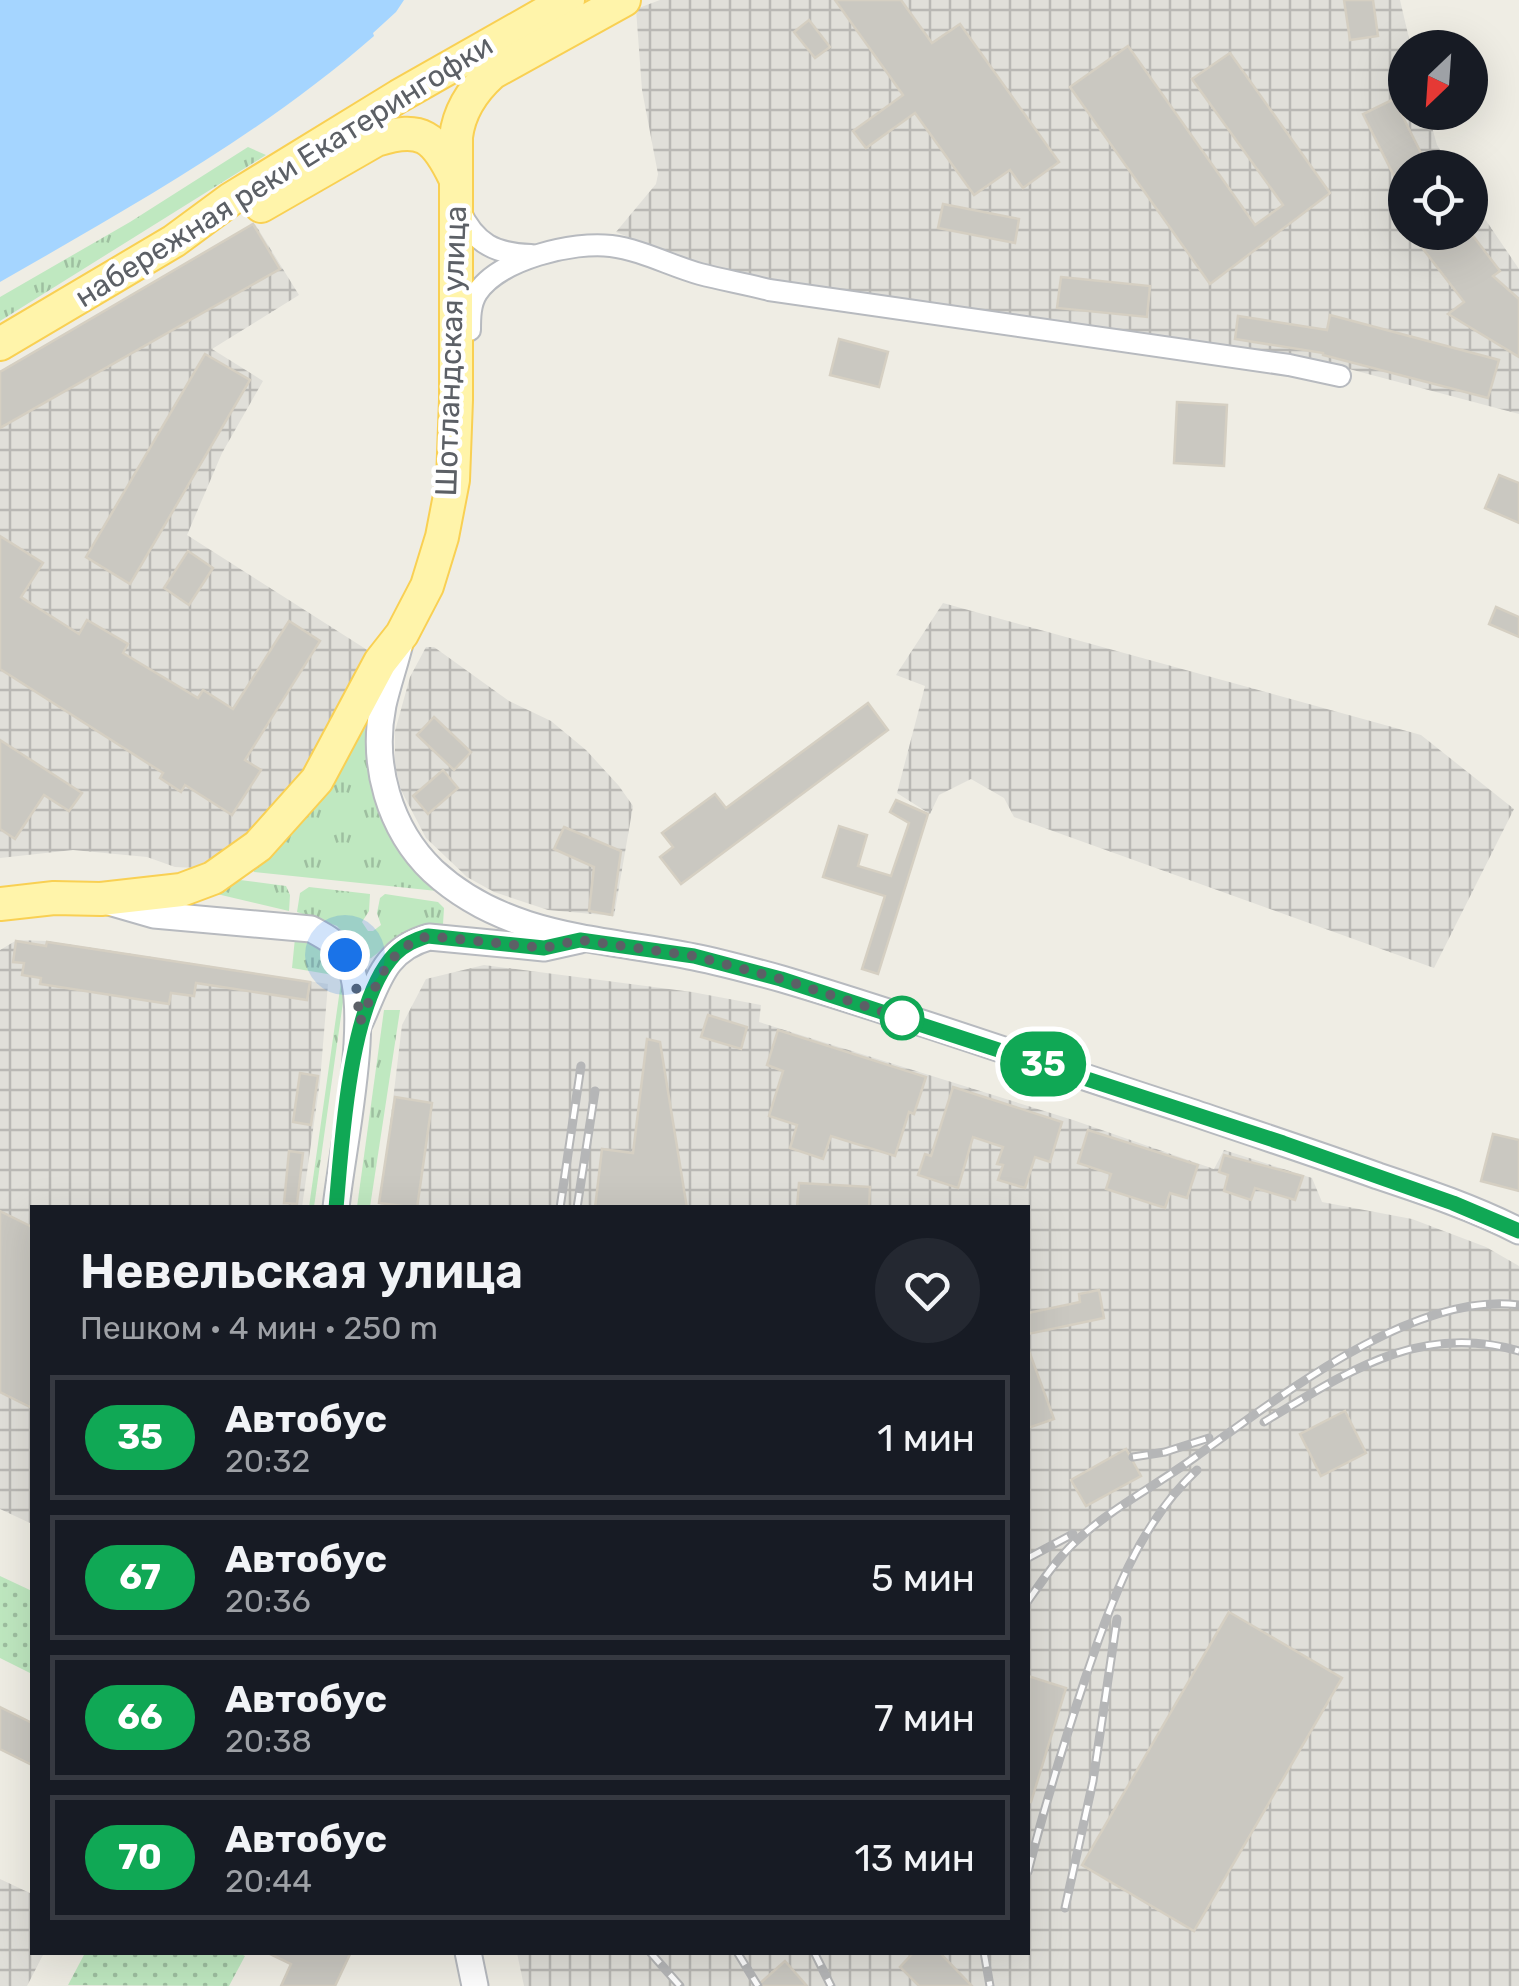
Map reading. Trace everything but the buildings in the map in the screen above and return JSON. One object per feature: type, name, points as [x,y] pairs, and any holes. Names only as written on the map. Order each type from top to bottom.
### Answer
[{"type":"main road","name":"набережная реки Екатерингофки","points":[[0,344],[174,240],[231,199],[399,96],[568,0]]},
{"type":"main road","name":"Шотландская улица","points":[[0,904],[181,890],[213,878],[258,846],[317,780],[380,662],[402,634],[427,586],[442,537],[453,480],[458,124],[467,102],[482,82],[624,0]]},
{"type":"main road","points":[[174,240],[224,228],[376,140],[396,133],[413,133],[436,143],[456,190]]},
{"type":"street","points":[[456,190],[466,224],[482,243],[494,250],[538,255]]},
{"type":"street","points":[[456,400],[470,348],[472,301],[479,290],[494,274],[538,255],[587,245],[612,246],[700,274],[768,290],[1289,365],[1340,376]]},
{"type":"street","points":[[402,634],[384,702],[380,764],[390,805],[406,838],[431,869],[478,905],[500,916],[580,940],[694,956],[781,979],[1305,1150],[1519,1231]]},
{"type":"street","points":[[101,899],[154,916],[310,928],[330,939],[345,955],[355,976],[360,1022],[336,1205]]},
{"type":"street","points":[[360,1022],[389,961],[410,942],[428,936],[544,948],[580,940]]},
{"type":"street","points":[[469,1955],[475,1986]]},
{"type":"shaded area","points":[[660,0],[1400,0],[1407,30],[1388,30],[1388,130],[1433,130],[1440,150],[1388,150],[1388,250],[1488,250],[1488,223],[1519,269],[1519,414],[1334,365],[746,278],[699,266],[616,232],[656,184],[658,174],[642,90],[636,9]]},
{"type":"shaded area","points":[[255,224],[299,295],[212,349],[263,381],[222,453],[187,535],[372,653],[298,783],[235,850],[198,868],[175,867],[147,857],[73,850],[0,858],[0,371]]},
{"type":"shaded area","points":[[943,603],[1421,735],[1514,809],[1434,968],[1014,817],[1004,798],[971,779],[939,795],[930,814],[897,793],[925,686],[896,675]]},
{"type":"shaded area","points":[[426,647],[434,647],[509,701],[551,721],[586,750],[633,806],[614,916],[548,910],[494,892],[467,877],[426,838],[401,790],[395,766],[395,731],[410,677]]},
{"type":"shaded area","points":[[17,940],[47,941],[328,984],[320,1081],[302,1205],[30,1205],[30,1523],[0,1509],[0,950]]},
{"type":"shaded area","points":[[484,965],[692,992],[761,1005],[759,1022],[1073,1120],[1214,1169],[1224,1150],[1312,1178],[1322,1202],[1412,1219],[1486,1247],[1519,1266],[1519,1986],[524,1986],[517,1955],[1030,1955],[1030,1205],[380,1205],[402,1025],[426,979]]},
{"type":"shaded area","points":[[0,1879],[30,1893],[30,1955],[43,1955],[27,1986],[0,1986]]},
{"type":"green space","points":[[248,147],[266,155],[0,321],[0,297],[130,222]]},
{"type":"green space","points":[[365,728],[371,782],[385,822],[437,891],[254,872],[323,794]]},
{"type":"green space","points":[[240,880],[286,886],[289,911],[217,894]]},
{"type":"green space","points":[[309,887],[370,894],[369,911],[362,922],[368,931],[381,925],[377,913],[380,898],[385,894],[438,902],[444,908],[443,924],[406,932],[367,960],[337,926],[297,912],[300,893]]},
{"type":"green space","points":[[295,938],[316,945],[335,965],[342,984],[344,995],[314,1205],[309,1205],[341,982],[339,976],[292,968]]},
{"type":"green space","points":[[384,1010],[400,1010],[370,1205],[357,1205]]},
{"type":"green space","points":[[0,1576],[30,1590],[30,1673],[0,1658]]},
{"type":"green space","points":[[84,1955],[245,1956],[229,1986],[68,1985]]},
{"type":"water","points":[[0,0],[404,0],[374,36],[286,105],[193,168],[0,282]]},
{"type":"railway","points":[[560,1205],[581,1066]]},
{"type":"railway","points":[[577,1205],[595,1091]]},
{"type":"railway","points":[[1030,1598],[1068,1549],[1103,1519],[1348,1354],[1435,1315],[1478,1305],[1519,1305]]},
{"type":"railway","points":[[1264,1422],[1354,1370],[1416,1348],[1449,1343],[1519,1351]]},
{"type":"railway","points":[[1133,1457],[1209,1438]]},
{"type":"railway","points":[[1030,1865],[1069,1727],[1116,1594],[1158,1516],[1197,1470]]},
{"type":"railway","points":[[1030,1557],[1073,1534]]},
{"type":"railway","points":[[1065,1908],[1093,1781],[1117,1619]]},
{"type":"railway","points":[[653,1955],[680,1986]]},
{"type":"railway","points":[[739,1955],[758,1986]]},
{"type":"railway","points":[[816,1955],[831,1986]]},
{"type":"railway","points":[[985,1955],[990,1986]]},
{"type":"bus line","name":"35","points":[[336,1205],[360,1022],[389,961],[410,942],[428,936],[544,948],[580,940],[694,956],[781,979],[1283,1143],[1453,1203],[1519,1231]]},
{"type":"route","points":[[345,955],[355,976],[360,1022],[389,961],[410,942],[428,936],[544,948],[580,940],[694,956],[902,1018]]}]
